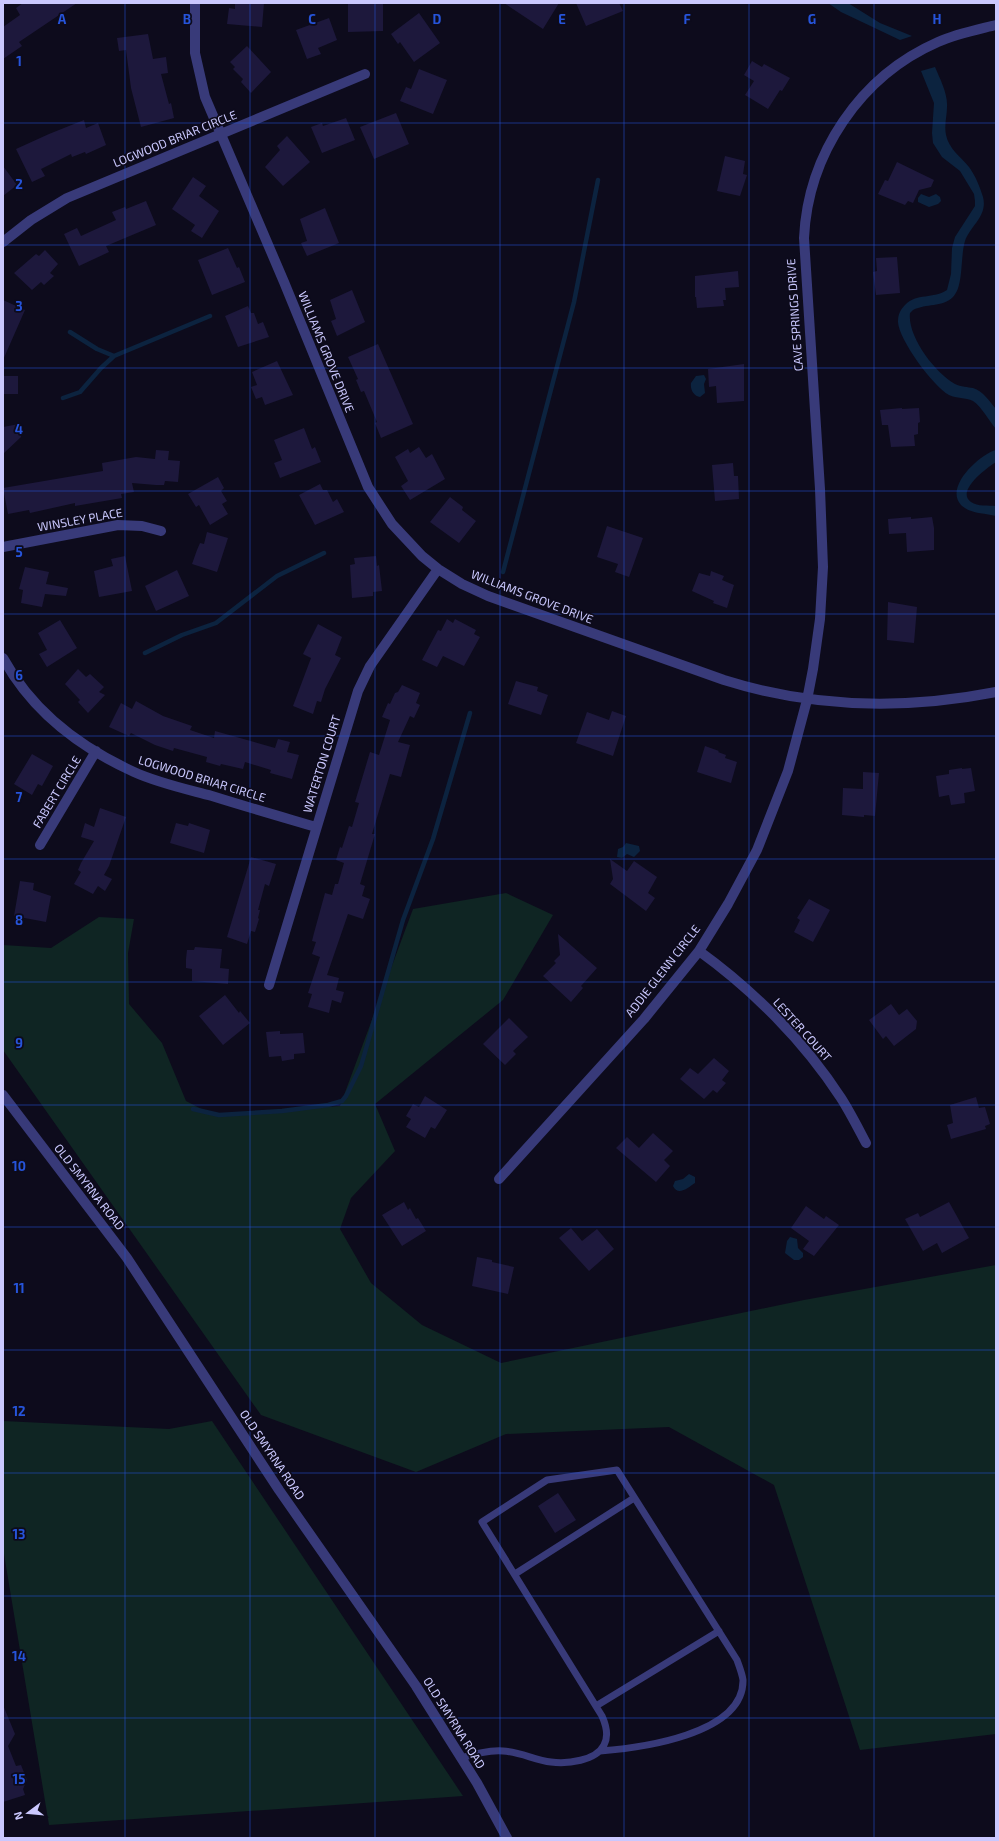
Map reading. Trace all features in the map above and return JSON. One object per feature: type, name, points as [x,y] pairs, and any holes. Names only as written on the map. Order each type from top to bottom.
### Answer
[{"type":"street","name":"WILLIAMS GROVE DRIVE","points":[[195,3],[194,29],[197,66],[205,97],[284,282],[368,487],[398,531],[438,569],[462,584],[503,602],[743,686],[807,700],[889,705],[932,702],[996,692]]},
{"type":"street","name":"CAVE SPRINGS DRIVE","points":[[807,700],[817,640],[823,567],[820,489],[804,247],[806,217],[816,176],[827,148],[841,125],[857,103],[876,82],[900,63],[938,42],[996,25]]},
{"type":"street","name":"LOGWOOD BRIAR CIRCLE","points":[[3,242],[31,220],[67,198],[365,74]]},
{"type":"street","name":"WINSLEY PLACE","points":[[3,547],[118,525],[142,526],[161,531]]},
{"type":"street","name":"WATERTON COURT","points":[[269,985],[360,685],[370,666],[438,569]]},
{"type":"street","name":"LOGWOOD BRIAR CIRCLE","points":[[3,658],[23,688],[54,723],[73,738],[133,772],[316,827]]},
{"type":"street","name":"ADDIE GLENN CIRCLE","points":[[499,1179],[644,1019],[699,951],[741,881],[772,816],[788,771],[807,700]]},
{"type":"street","name":"FABERT CIRCLE","points":[[40,845],[96,751]]},
{"type":"street","name":"LESTER COURT","points":[[699,951],[747,989],[792,1036],[837,1093],[866,1143]]},
{"type":"street","name":"OLD SMYRNA ROAD","points":[[3,1095],[127,1258],[274,1483],[404,1668],[462,1758],[507,1838]]},
{"type":"lane","points":[[462,1758],[497,1751],[516,1752],[550,1762],[582,1760],[600,1751],[646,1746],[676,1739],[710,1725],[728,1712],[738,1698],[743,1680],[737,1660],[617,1470],[547,1480],[482,1522],[605,1722],[607,1738],[605,1745],[600,1751]]},
{"type":"lane","points":[[515,1574],[634,1498]]},
{"type":"lane","points":[[596,1706],[719,1631]]},
{"type":"green space","points":[[506,893],[553,915],[503,1000],[375,1104],[395,1151],[351,1198],[340,1229],[371,1283],[422,1325],[501,1363],[804,1300],[996,1265],[996,1734],[860,1750],[774,1485],[669,1427],[506,1434],[416,1472],[261,1415],[3,1050],[3,945],[51,948],[99,917],[134,919],[128,953],[129,1004],[162,1043],[186,1101],[213,1115],[340,1106],[413,909]]},
{"type":"green space","points":[[3,1421],[169,1429],[212,1421],[463,1796],[49,1825],[3,1548]]},
{"type":"water","points":[[828,3],[848,3],[880,23],[912,36],[900,40],[841,12]]},
{"type":"water","points":[[935,67],[947,102],[945,128],[947,140],[969,167],[982,193],[984,204],[981,215],[965,241],[959,286],[953,297],[944,303],[913,310],[910,313],[910,322],[918,343],[931,363],[939,372],[955,384],[977,389],[996,409],[996,429],[982,410],[973,401],[949,395],[934,382],[910,351],[904,340],[898,322],[901,311],[909,301],[920,297],[942,293],[947,290],[951,274],[952,248],[955,237],[975,206],[974,194],[960,171],[942,157],[933,143],[932,133],[934,103],[921,71]]},
{"type":"water","points":[[921,194],[929,197],[936,194],[940,197],[941,201],[938,204],[929,207],[918,202],[918,198]]},
{"type":"water","points":[[704,375],[706,379],[704,384],[705,393],[700,397],[693,392],[691,383],[696,376]]},
{"type":"water","points":[[996,450],[996,462],[974,480],[967,492],[967,497],[974,504],[996,506],[996,516],[978,513],[965,508],[961,505],[957,498],[957,489],[960,481],[973,464]]},
{"type":"water","points":[[626,843],[639,846],[640,851],[634,857],[627,854],[622,858],[617,857],[618,849],[623,847]]},
{"type":"water","points":[[689,1174],[695,1177],[695,1183],[687,1189],[681,1191],[675,1189],[673,1186],[675,1181],[683,1179]]},
{"type":"water","points":[[790,1237],[797,1239],[798,1248],[803,1253],[803,1257],[799,1260],[794,1260],[785,1253],[787,1241]]},
{"type":"building","points":[[23,3],[77,3],[19,42],[22,46],[3,59],[3,27],[20,15],[16,8]]},
{"type":"building","points":[[235,3],[264,3],[262,27],[227,24],[229,8],[235,9]]},
{"type":"building","points":[[348,3],[383,3],[383,31],[348,32]]},
{"type":"building","points":[[504,3],[559,3],[543,29]]},
{"type":"building","points":[[576,3],[619,3],[623,11],[586,26]]},
{"type":"building","points":[[419,13],[440,43],[414,62],[400,42],[398,44],[391,34]]},
{"type":"building","points":[[329,18],[337,40],[318,48],[321,54],[307,59],[296,30]]},
{"type":"building","points":[[148,34],[153,59],[166,57],[168,73],[161,74],[169,104],[171,103],[174,118],[141,127],[131,88],[126,50],[119,51],[117,38]]},
{"type":"building","points":[[247,46],[271,72],[251,93],[241,82],[243,79],[233,69],[235,67],[230,62]]},
{"type":"building","points":[[752,61],[762,67],[764,64],[790,78],[782,91],[780,90],[768,109],[745,95],[754,81],[744,75]]},
{"type":"building","points":[[419,69],[447,80],[433,114],[400,101],[406,87],[411,89]]},
{"type":"building","points":[[396,113],[409,144],[374,159],[360,127]]},
{"type":"building","points":[[346,118],[355,140],[322,153],[311,127],[322,123],[323,126]]},
{"type":"building","points":[[84,120],[86,128],[98,123],[106,145],[86,154],[85,152],[72,157],[71,154],[41,169],[45,176],[32,182],[16,149]]},
{"type":"building","points":[[287,136],[310,162],[283,186],[265,167],[280,150],[277,146]]},
{"type":"building","points":[[725,156],[745,161],[743,174],[747,175],[740,196],[717,191]]},
{"type":"building","points":[[897,162],[934,180],[931,187],[919,190],[913,203],[908,201],[905,205],[878,194],[885,180],[888,181]]},
{"type":"building","points":[[3,166],[17,185],[3,196]]},
{"type":"building","points":[[193,177],[206,186],[199,196],[219,211],[202,238],[191,231],[195,225],[172,209]]},
{"type":"building","points":[[146,201],[156,225],[106,246],[109,252],[79,266],[64,234],[77,228],[81,236],[116,220],[112,212],[125,207],[126,209]]},
{"type":"building","points":[[325,208],[339,243],[307,256],[301,243],[307,241],[300,219]]},
{"type":"building","points":[[228,248],[237,268],[239,267],[245,282],[212,295],[198,260]]},
{"type":"building","points":[[45,250],[58,264],[50,273],[54,276],[44,285],[41,282],[32,290],[14,273],[36,254],[39,256]]},
{"type":"building","points":[[897,257],[900,293],[876,295],[873,272],[877,271],[876,258]]},
{"type":"building","points":[[738,271],[739,287],[725,288],[726,300],[723,300],[724,306],[697,308],[695,297],[695,276]]},
{"type":"building","points":[[352,290],[365,322],[337,336],[331,321],[336,319],[330,300]]},
{"type":"building","points":[[3,300],[25,310],[3,360]]},
{"type":"building","points":[[248,306],[251,313],[254,313],[258,324],[263,322],[269,337],[238,347],[225,316]]},
{"type":"building","points":[[378,344],[413,424],[381,438],[375,423],[377,422],[364,391],[361,392],[356,380],[358,379],[348,357]]},
{"type":"building","points":[[277,361],[293,395],[265,405],[262,397],[256,399],[251,387],[257,385],[252,372]]},
{"type":"building","points":[[744,364],[744,401],[717,403],[716,386],[709,387],[708,369]]},
{"type":"building","points":[[3,376],[18,376],[18,394],[3,394]]},
{"type":"building","points":[[919,408],[920,422],[918,423],[918,434],[914,435],[915,446],[891,447],[888,425],[882,425],[880,410]]},
{"type":"building","points":[[19,424],[21,437],[3,454],[3,427]]},
{"type":"building","points":[[304,428],[312,449],[315,447],[321,462],[280,478],[274,463],[282,460],[274,440]]},
{"type":"building","points":[[419,447],[426,458],[432,454],[445,479],[410,500],[401,486],[408,481],[395,457],[408,449],[410,453]]},
{"type":"building","points":[[156,450],[169,451],[168,460],[180,461],[178,482],[165,481],[164,485],[132,483],[134,492],[121,494],[122,498],[75,506],[75,503],[30,513],[29,510],[8,514],[3,488],[103,471],[102,463],[136,457],[155,459]]},
{"type":"building","points":[[733,463],[734,476],[738,476],[739,499],[715,501],[712,465]]},
{"type":"building","points":[[218,477],[224,488],[221,491],[227,501],[222,504],[228,514],[210,525],[199,505],[196,507],[188,494]]},
{"type":"building","points":[[320,484],[323,490],[327,490],[333,502],[337,499],[344,512],[315,525],[299,495]]},
{"type":"building","points":[[450,497],[463,507],[462,510],[476,521],[459,543],[430,522]]},
{"type":"building","points":[[911,517],[911,519],[932,517],[934,528],[934,550],[907,552],[906,533],[889,534],[888,519]]},
{"type":"building","points":[[607,526],[643,538],[629,577],[615,572],[618,564],[597,557]]},
{"type":"building","points":[[207,532],[228,538],[217,572],[192,564],[200,543],[204,544]]},
{"type":"building","points":[[125,556],[132,591],[99,597],[94,571],[113,566],[111,559]]},
{"type":"building","points":[[376,556],[377,566],[379,565],[382,591],[373,592],[373,596],[352,598],[350,565],[355,564],[354,558]]},
{"type":"building","points":[[25,567],[49,572],[46,584],[68,588],[66,596],[45,594],[42,607],[21,603],[23,590],[19,589]]},
{"type":"building","points":[[177,570],[189,596],[156,611],[145,586]]},
{"type":"building","points":[[711,571],[724,576],[722,580],[734,585],[727,608],[713,603],[714,601],[692,591],[699,573],[710,576]]},
{"type":"building","points":[[888,602],[917,607],[914,643],[887,640]]},
{"type":"building","points":[[447,619],[453,623],[455,619],[476,630],[474,634],[480,637],[464,666],[443,656],[437,667],[422,660],[438,630],[441,631]]},
{"type":"building","points":[[60,620],[77,648],[47,667],[39,654],[47,650],[38,633]]},
{"type":"building","points":[[318,624],[342,637],[335,655],[341,658],[325,689],[321,702],[317,701],[313,714],[293,706],[311,658],[303,654]]},
{"type":"building","points":[[78,669],[86,677],[90,674],[104,687],[99,692],[105,695],[88,713],[78,702],[80,700],[65,684]]},
{"type":"building","points":[[516,681],[538,687],[537,691],[548,695],[541,715],[508,704]]},
{"type":"building","points":[[402,685],[420,693],[416,703],[420,705],[414,718],[410,716],[398,742],[410,745],[401,777],[390,774],[372,834],[375,834],[360,884],[365,886],[362,896],[370,899],[363,919],[348,914],[327,975],[339,978],[336,990],[344,992],[341,1003],[332,1000],[329,1013],[308,1007],[312,994],[308,993],[320,957],[312,954],[316,942],[312,941],[325,893],[332,895],[335,884],[338,884],[344,863],[336,860],[340,847],[342,848],[349,826],[352,827],[359,803],[355,802],[370,752],[379,755],[390,720],[382,717],[388,703],[390,704],[395,693],[398,692]]},
{"type":"building","points":[[136,701],[163,716],[192,726],[190,730],[214,738],[215,731],[275,748],[278,739],[290,742],[287,752],[299,755],[292,779],[270,773],[271,770],[245,762],[243,769],[221,764],[220,766],[206,762],[207,757],[174,748],[173,751],[155,745],[131,733],[129,736],[109,727],[121,703],[132,709]]},
{"type":"building","points":[[612,711],[626,716],[613,756],[576,743],[587,712],[609,720]]},
{"type":"building","points":[[705,746],[726,755],[725,758],[737,762],[731,783],[697,772]]},
{"type":"building","points":[[32,754],[53,766],[42,786],[38,784],[32,795],[14,784]]},
{"type":"building","points":[[971,768],[975,791],[964,793],[965,803],[951,805],[949,795],[939,797],[936,776],[949,774],[949,770]]},
{"type":"building","points":[[863,772],[879,773],[875,816],[864,815],[864,817],[842,815],[843,788],[863,789]]},
{"type":"building","points":[[100,808],[126,817],[109,866],[104,875],[112,879],[105,891],[98,886],[93,894],[74,884],[81,872],[78,870],[81,863],[94,841],[81,837],[85,823],[94,827]]},
{"type":"building","points":[[176,823],[188,826],[189,823],[210,830],[204,853],[170,843]]},
{"type":"building","points":[[251,857],[276,864],[269,886],[265,884],[258,910],[260,910],[259,919],[255,932],[251,931],[247,944],[227,937]]},
{"type":"building","points":[[610,859],[627,871],[634,861],[657,877],[648,893],[655,898],[646,911],[610,884],[613,879]]},
{"type":"building","points":[[20,881],[34,883],[33,890],[51,896],[46,922],[14,916]]},
{"type":"building","points":[[809,899],[830,910],[813,942],[794,932],[800,920],[797,918]]},
{"type":"building","points":[[558,934],[597,968],[581,986],[583,988],[571,1002],[543,976],[556,963],[554,961],[560,955]]},
{"type":"building","points":[[195,947],[222,949],[220,968],[229,969],[228,984],[192,981],[192,969],[186,968],[186,959],[187,950],[194,950]]},
{"type":"building","points":[[225,995],[239,1013],[240,1011],[250,1023],[223,1045],[199,1016]]},
{"type":"building","points":[[891,1004],[899,1015],[907,1009],[917,1021],[916,1029],[894,1046],[886,1036],[883,1039],[869,1020]]},
{"type":"building","points":[[509,1018],[528,1037],[513,1051],[516,1054],[505,1065],[483,1044]]},
{"type":"building","points":[[280,1031],[280,1034],[303,1033],[305,1053],[294,1054],[294,1059],[282,1061],[281,1056],[269,1057],[266,1032]]},
{"type":"building","points":[[714,1058],[729,1071],[722,1080],[726,1083],[717,1093],[713,1090],[704,1099],[680,1079],[690,1068],[698,1074]]},
{"type":"building","points":[[425,1096],[447,1110],[435,1129],[431,1127],[425,1138],[406,1127],[411,1119],[406,1116],[413,1104],[419,1107]]},
{"type":"building","points":[[976,1097],[979,1108],[985,1107],[990,1124],[985,1126],[986,1129],[951,1139],[947,1125],[953,1123],[950,1105]]},
{"type":"building","points":[[653,1133],[673,1151],[664,1160],[670,1166],[656,1182],[616,1148],[627,1137],[639,1148]]},
{"type":"building","points":[[404,1202],[408,1210],[410,1208],[416,1219],[418,1218],[426,1231],[402,1246],[382,1215]]},
{"type":"building","points":[[949,1202],[969,1238],[942,1253],[937,1243],[923,1251],[905,1219],[918,1213],[920,1217]]},
{"type":"building","points":[[806,1206],[824,1219],[826,1216],[839,1225],[814,1256],[803,1249],[809,1241],[791,1228]]},
{"type":"building","points":[[571,1228],[582,1241],[597,1229],[614,1249],[589,1271],[559,1238]]},
{"type":"building","points":[[477,1257],[514,1267],[508,1294],[472,1286]]},
{"type":"building","points":[[558,1493],[576,1520],[555,1533],[538,1506]]},
{"type":"building","points":[[3,1705],[15,1734],[8,1746],[16,1766],[21,1765],[27,1780],[23,1789],[25,1795],[3,1802]]},
{"type":"waterway","points":[[503,572],[574,302],[598,180]]},
{"type":"waterway","points":[[63,398],[80,392],[101,368],[114,356],[210,316]]},
{"type":"waterway","points":[[70,332],[97,349],[114,356]]},
{"type":"waterway","points":[[145,653],[182,635],[216,623],[277,576],[324,553]]},
{"type":"waterway","points":[[193,1109],[219,1115],[282,1111],[328,1105],[342,1101],[346,1096],[361,1066],[403,920],[433,839],[470,713]]}]
